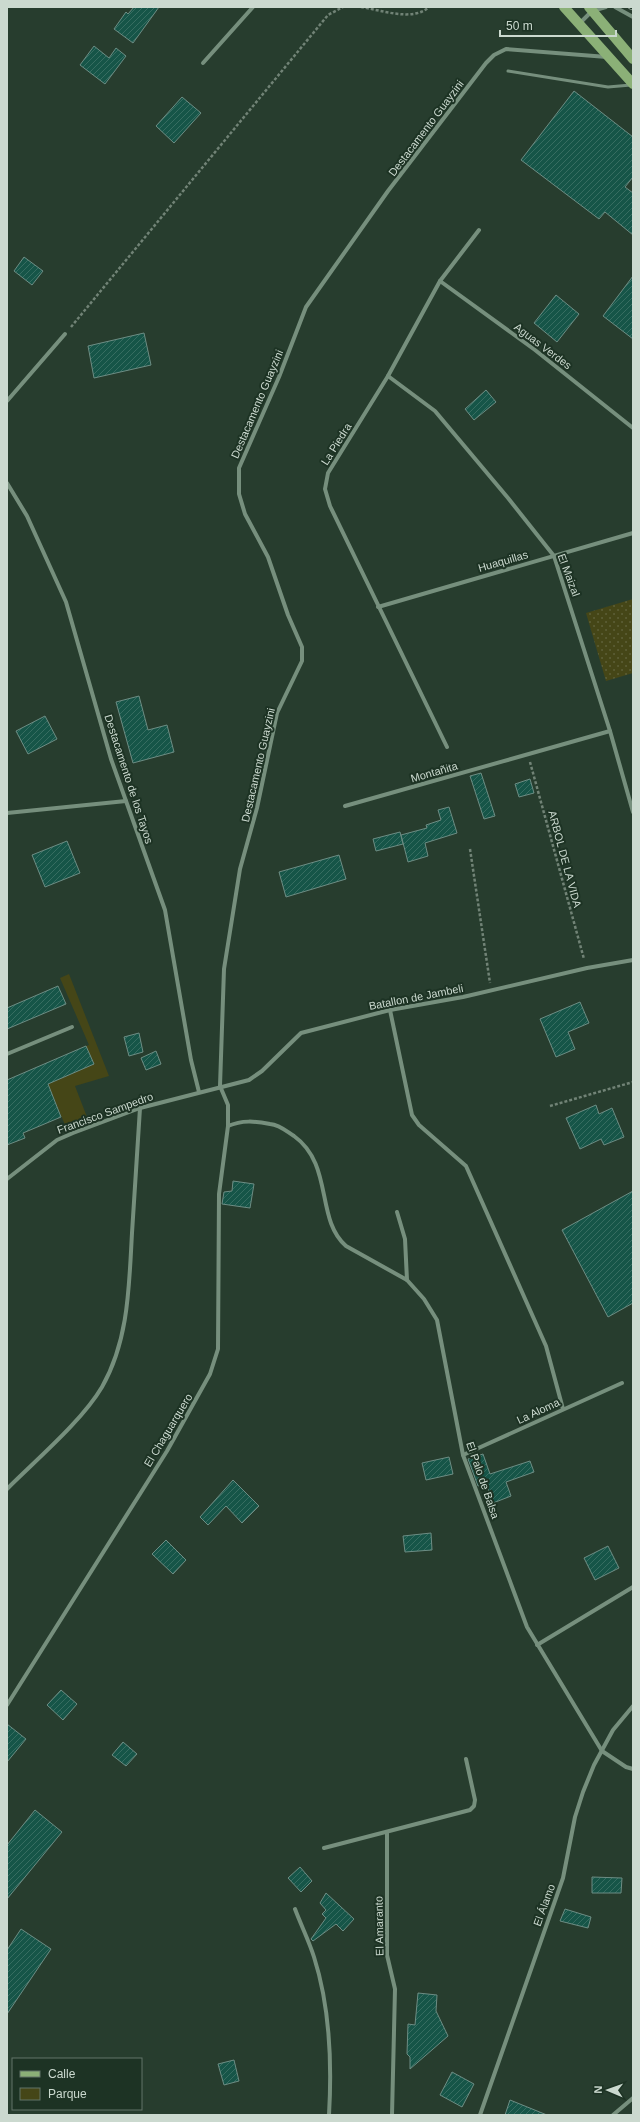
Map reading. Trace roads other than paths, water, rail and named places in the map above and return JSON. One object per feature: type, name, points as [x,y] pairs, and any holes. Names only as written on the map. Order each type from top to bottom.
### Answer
[{"type":"main road","points":[[564,7],[633,84]]},
{"type":"main road","points":[[590,9],[633,58]]},
{"type":"street","points":[[202,63],[253,7]]},
{"type":"street","points":[[579,24],[590,9],[606,7]]},
{"type":"street","points":[[615,7],[633,17]]},
{"type":"street","name":"Destacamento Guayzini","points":[[220,1086],[224,969],[240,869],[257,808],[277,713],[302,661],[303,654],[302,646],[288,615],[268,557],[245,514],[239,494],[240,468],[279,377],[306,307],[388,191],[486,63],[494,55],[506,49],[610,58]]},
{"type":"street","name":"La Piedra","points":[[447,747],[330,506],[325,489],[328,473],[388,376],[440,282],[479,230]]},
{"type":"street","name":"Aguas Verdes","points":[[440,282],[535,350],[633,428]]},
{"type":"street","points":[[7,402],[65,334]]},
{"type":"street","name":"El Maizal","points":[[388,376],[435,411],[508,498],[554,556],[610,731],[633,812]]},
{"type":"street","name":"Destacamento de los Tayos","points":[[7,483],[27,516],[66,602],[111,759],[165,910],[191,1060],[199,1092]]},
{"type":"street","name":"Huaquillas","points":[[378,607],[633,533]]},
{"type":"street","name":"Montañita","points":[[345,806],[610,731]]},
{"type":"street","points":[[7,813],[126,801]]},
{"type":"street","name":"Batallon de Jambeli","points":[[220,1086],[235,1085],[249,1080],[262,1071],[301,1033],[390,1010],[492,991],[587,968],[633,960]]},
{"type":"street","points":[[390,1010],[412,1115],[419,1126],[466,1166],[546,1346],[563,1409]]},
{"type":"street","points":[[7,1054],[72,1027]]},
{"type":"street","name":"Francisco Sampedro","points":[[7,1179],[57,1140],[140,1108],[220,1086]]},
{"type":"street","name":"El Chaguarquero","points":[[7,1705],[167,1451],[210,1374],[218,1349],[219,1194],[228,1126],[228,1105],[220,1086]]},
{"type":"street","points":[[7,1488],[83,1413],[102,1387],[116,1358],[125,1323],[129,1289],[140,1108]]},
{"type":"street","name":"El Palo de Balsa","points":[[228,1126],[237,1122],[256,1121],[278,1125],[302,1143],[314,1159],[323,1183],[334,1231],[340,1240],[408,1280],[424,1299],[437,1320],[462,1455],[527,1627],[602,1751],[626,1767],[633,1768]]},
{"type":"street","points":[[397,1212],[405,1239],[408,1280]]},
{"type":"street","name":"La Aloma","points":[[462,1455],[622,1383]]},
{"type":"street","points":[[537,1645],[633,1587]]},
{"type":"street","name":"El Álamo","points":[[480,2115],[563,1878],[574,1817],[583,1792],[613,1730],[633,1706]]},
{"type":"street","points":[[324,1848],[470,1810],[474,1806],[475,1800],[466,1759]]},
{"type":"street","name":"El Amaranto","points":[[387,1832],[387,1955],[395,1989],[392,2115]]},
{"type":"street","points":[[295,1909],[314,1958],[325,2008],[331,2084],[329,2115]]},
{"type":"street","points":[[613,2115],[633,2098]]},
{"type":"lane","points":[[508,71],[608,87],[633,84]]}]
